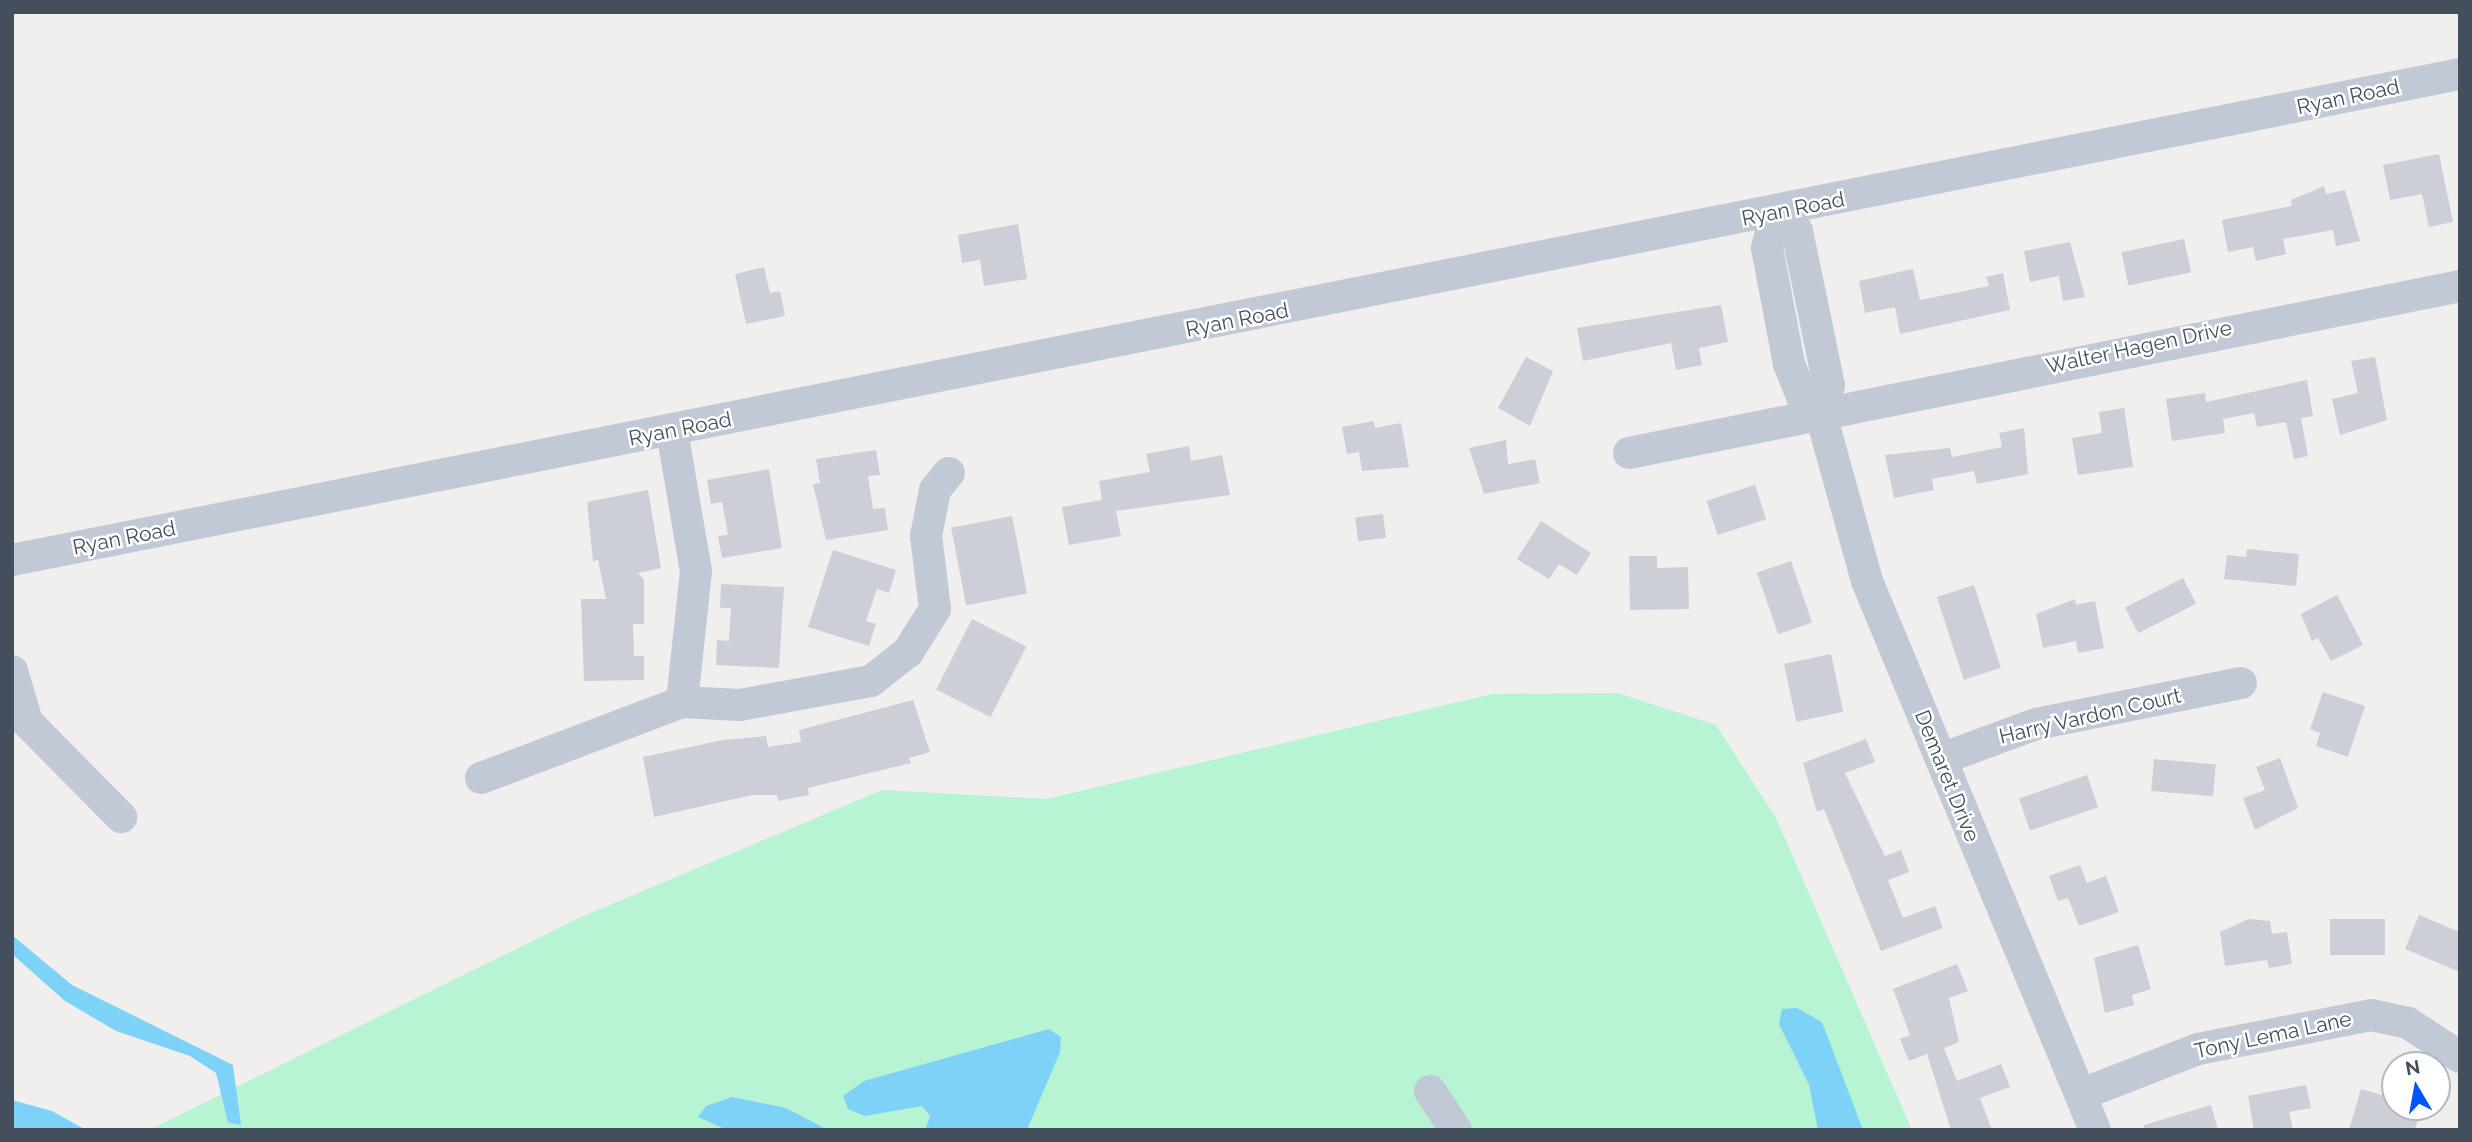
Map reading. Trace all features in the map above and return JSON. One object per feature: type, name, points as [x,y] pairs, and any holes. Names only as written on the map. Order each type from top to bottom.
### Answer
[{"type":"street","name":"Ryan Road","points":[[12,560],[1776,212],[2460,74]]},
{"type":"street","name":"Demaret Drive","points":[[1776,212],[1797,231],[1829,385],[1821,415],[1867,582],[2095,1130]]},
{"type":"street","name":"Walter Hagen Drive","points":[[1629,453],[1769,420],[1821,415],[1841,406],[2460,285]]},
{"type":"street","points":[[672,430],[696,571],[682,702]]},
{"type":"street","points":[[481,778],[682,702],[740,705],[811,696],[871,681],[908,652],[935,609],[926,536],[934,490],[949,473]]},
{"type":"street","points":[[12,671],[27,722],[121,817]]},
{"type":"street","name":"Harry Vardon Court","points":[[1941,758],[2036,724],[2241,682]]},
{"type":"street","name":"Tony Lema Lane","points":[[2082,1094],[2198,1049],[2371,1015],[2418,1028],[2460,1057]]},
{"type":"street","points":[[1430,1091],[1456,1130]]},
{"type":"green space","points":[[1618,693],[1716,725],[1776,818],[1912,1130],[149,1130],[579,918],[882,790],[1046,799],[1492,694]]},
{"type":"water","points":[[12,935],[72,985],[233,1065],[241,1125],[228,1123],[216,1073],[190,1056],[116,1031],[65,1001],[12,954]]},
{"type":"water","points":[[1797,1008],[1822,1022],[1863,1130],[1818,1130],[1809,1085],[1779,1024],[1782,1009]]},
{"type":"water","points":[[1049,1029],[1061,1037],[1060,1052],[1027,1130],[925,1130],[930,1116],[922,1106],[865,1116],[848,1109],[843,1096],[864,1081]]},
{"type":"water","points":[[732,1097],[786,1108],[828,1130],[727,1130],[698,1117],[706,1106]]},
{"type":"water","points":[[12,1100],[52,1111],[86,1130],[12,1130]]},
{"type":"building","points":[[2439,154],[2453,222],[2429,227],[2422,194],[2390,200],[2383,165]]},
{"type":"building","points":[[2324,186],[2326,194],[2345,190],[2360,241],[2336,246],[2333,230],[2283,239],[2286,254],[2256,261],[2253,247],[2228,252],[2222,220],[2292,206],[2291,200]]},
{"type":"building","points":[[1018,224],[1027,279],[984,286],[980,260],[962,263],[958,235]]},
{"type":"building","points":[[2184,239],[2191,272],[2128,286],[2121,252]]},
{"type":"building","points":[[2070,242],[2085,297],[2063,301],[2059,276],[2030,282],[2024,251]]},
{"type":"building","points":[[764,267],[770,293],[780,291],[785,316],[746,324],[735,274]]},
{"type":"building","points":[[1913,269],[1920,300],[1989,286],[1986,277],[2003,273],[2010,310],[1900,334],[1895,307],[1865,313],[1859,281]]},
{"type":"building","points":[[1721,305],[1728,342],[1699,348],[1702,365],[1676,370],[1671,343],[1583,361],[1577,328]]},
{"type":"building","points":[[1526,357],[1553,371],[1530,426],[1498,408]]},
{"type":"building","points":[[2375,357],[2387,420],[2340,435],[2332,399],[2358,393],[2351,361]]},
{"type":"building","points":[[2307,380],[2313,416],[2301,418],[2308,456],[2294,459],[2286,422],[2257,427],[2254,413],[2223,419],[2225,433],[2172,441],[2166,399],[2205,393],[2206,402]]},
{"type":"building","points":[[2124,408],[2133,467],[2078,475],[2072,438],[2102,433],[2099,412]]},
{"type":"building","points":[[1374,421],[1375,428],[1401,423],[1409,467],[1362,471],[1359,452],[1347,454],[1342,427]]},
{"type":"building","points":[[2024,428],[2028,474],[1977,484],[1974,471],[1932,479],[1934,490],[1894,498],[1885,455],[1950,448],[1952,457],[2002,447],[1999,433]]},
{"type":"building","points":[[1506,440],[1508,464],[1535,459],[1540,483],[1484,494],[1469,448]]},
{"type":"building","points":[[1189,446],[1191,461],[1222,455],[1230,495],[1116,511],[1121,536],[1069,545],[1062,507],[1102,500],[1099,481],[1150,472],[1146,454]]},
{"type":"building","points":[[876,450],[880,475],[868,476],[873,509],[885,508],[888,530],[826,540],[813,484],[820,483],[816,459]]},
{"type":"building","points":[[769,469],[782,548],[722,558],[718,536],[728,535],[722,502],[711,504],[707,480]]},
{"type":"building","points":[[1755,485],[1766,519],[1718,535],[1706,501]]},
{"type":"building","points":[[648,490],[661,568],[638,573],[644,580],[644,624],[633,624],[634,656],[644,656],[644,680],[584,681],[581,599],[606,599],[598,560],[593,561],[587,502]]},
{"type":"building","points":[[1383,514],[1386,538],[1358,541],[1355,517]]},
{"type":"building","points":[[1012,516],[1027,594],[966,605],[951,528]]},
{"type":"building","points":[[1541,521],[1591,553],[1577,575],[1559,564],[1549,579],[1517,559]]},
{"type":"building","points":[[2247,549],[2299,554],[2296,586],[2224,579],[2227,555],[2246,557]]},
{"type":"building","points":[[833,550],[896,570],[889,593],[877,589],[866,621],[876,624],[869,646],[808,627]]},
{"type":"building","points":[[1629,556],[1657,556],[1657,568],[1688,567],[1689,609],[1630,610]]},
{"type":"building","points":[[1791,561],[1812,622],[1778,634],[1757,573]]},
{"type":"building","points":[[2183,578],[2196,604],[2138,633],[2125,608]]},
{"type":"building","points":[[721,584],[784,587],[779,668],[716,665],[717,640],[729,641],[731,608],[720,608]]},
{"type":"building","points":[[1974,585],[2001,668],[1964,680],[1937,597]]},
{"type":"building","points":[[2337,595],[2363,645],[2331,661],[2318,638],[2312,641],[2301,614]]},
{"type":"building","points":[[2075,599],[2076,605],[2095,601],[2104,648],[2078,653],[2076,641],[2043,648],[2036,614]]},
{"type":"building","points":[[972,619],[1026,647],[990,717],[936,689]]},
{"type":"building","points":[[1831,654],[1843,712],[1796,722],[1784,664]]},
{"type":"building","points":[[2323,692],[2365,706],[2348,757],[2316,746],[2320,733],[2310,729]]},
{"type":"building","points":[[913,700],[930,752],[909,758],[911,763],[808,788],[809,795],[778,801],[777,795],[752,795],[654,817],[643,757],[723,740],[766,736],[768,747],[801,742],[799,730]]},
{"type":"building","points":[[1866,739],[1875,762],[1845,773],[1885,856],[1901,850],[1909,872],[1888,880],[1903,918],[1935,906],[1943,928],[1881,951],[1824,809],[1817,812],[1803,763]]},
{"type":"building","points":[[2280,758],[2298,808],[2255,830],[2243,798],[2265,790],[2256,767]]},
{"type":"building","points":[[2154,759],[2216,764],[2213,796],[2151,791]]},
{"type":"building","points":[[2087,775],[2098,807],[2030,831],[2019,798]]},
{"type":"building","points":[[2080,865],[2087,883],[2106,876],[2119,912],[2079,926],[2068,898],[2058,901],[2049,876]]},
{"type":"building","points":[[2419,915],[2460,932],[2460,972],[2405,949]]},
{"type":"building","points":[[2249,919],[2270,921],[2272,934],[2287,932],[2292,964],[2269,968],[2267,960],[2225,966],[2220,932]]},
{"type":"building","points":[[2330,919],[2385,919],[2385,955],[2330,955]]},
{"type":"building","points":[[2138,945],[2151,989],[2132,995],[2134,1005],[2105,1013],[2094,958]]},
{"type":"building","points":[[1957,964],[1968,991],[1949,998],[1959,1042],[1944,1048],[1957,1081],[2001,1064],[2010,1087],[1980,1098],[1992,1130],[1951,1130],[1927,1054],[1909,1061],[1900,1039],[1910,1035],[1893,989]]},
{"type":"building","points":[[2306,1085],[2311,1108],[2289,1112],[2293,1130],[2254,1130],[2248,1096]]},
{"type":"building","points":[[2361,1089],[2381,1095],[2381,1121],[2417,1121],[2415,1130],[2349,1130]]},
{"type":"building","points":[[2211,1105],[2218,1130],[2144,1130],[2144,1125]]}]
